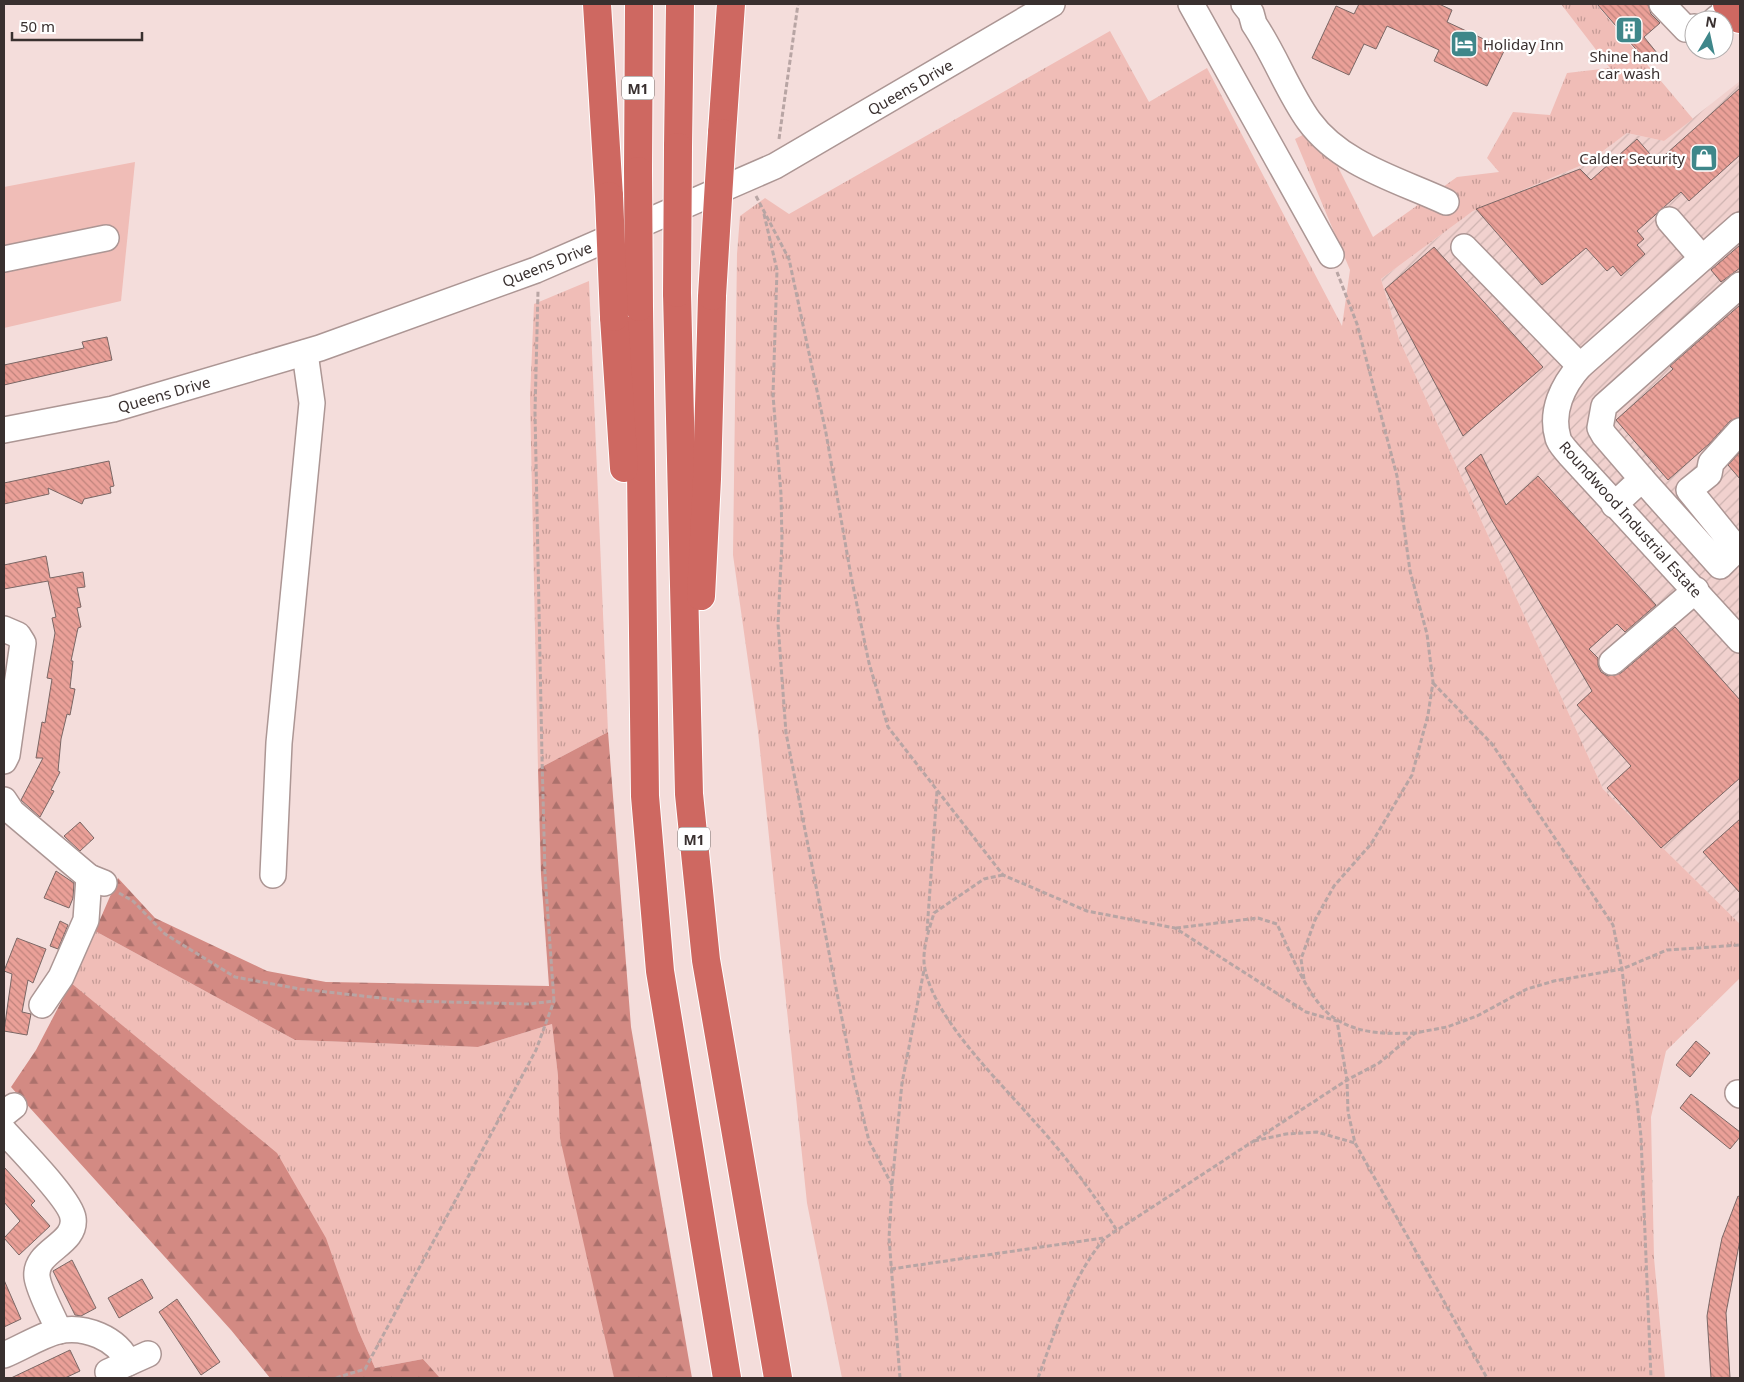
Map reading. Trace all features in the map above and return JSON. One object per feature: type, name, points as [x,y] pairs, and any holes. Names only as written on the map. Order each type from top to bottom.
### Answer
[{"type":"highway","points":[[597,4],[609,196],[614,317],[646,796]]},
{"type":"highway","name":"M1","points":[[639,4],[639,307],[646,796],[660,971],[727,1378]]},
{"type":"highway","name":"M1","points":[[680,4],[677,293],[690,794],[706,960],[778,1378]]},
{"type":"highway","points":[[690,794],[707,479],[712,296],[731,4]]},
{"type":"street","name":"Queens Drive","points":[[4,430],[113,409],[305,353],[536,270],[775,166],[1052,4]]},
{"type":"street","points":[[1191,4],[1331,255]]},
{"type":"street","points":[[1662,4],[1684,27]]},
{"type":"street","points":[[1250,7],[1254,24],[1309,120],[1321,134],[1354,160],[1374,171],[1446,202]]},
{"type":"street","points":[[1668,220],[1702,258]]},
{"type":"street","name":"Roundwood Industrial Estate","points":[[1740,225],[1580,366],[1561,392],[1555,416],[1558,439],[1694,594],[1740,640]]},
{"type":"street","points":[[4,259],[106,238]]},
{"type":"street","points":[[1464,247],[1580,366]]},
{"type":"street","points":[[1688,490],[1737,549],[1720,566],[1604,435],[1600,428],[1604,406],[1740,285]]},
{"type":"street","points":[[273,875],[279,743],[312,403],[305,353]]},
{"type":"street","points":[[1668,507],[1709,474],[1711,463],[1740,431]]},
{"type":"street","points":[[1614,505],[1642,479]]},
{"type":"street","points":[[1631,544],[1694,594]]},
{"type":"street","points":[[1612,662],[1694,594],[1740,564]]},
{"type":"street","points":[[4,629],[18,635],[23,643],[7,755],[4,761]]},
{"type":"street","points":[[4,800],[12,812],[96,880],[86,920],[60,977],[42,1005]]},
{"type":"street","points":[[4,1131],[63,1200],[73,1218],[72,1229],[66,1239],[50,1251],[38,1268],[37,1278],[59,1331]]},
{"type":"street","points":[[4,1355],[59,1331],[86,1332],[112,1342],[123,1352],[128,1363]]},
{"type":"path","points":[[775,166],[798,4]]},
{"type":"path","points":[[747,178],[789,259],[826,433],[851,576],[869,663],[888,727],[1003,875],[1087,910],[1175,928],[1258,918],[1277,924],[1304,979],[1321,1005],[1337,1021],[1348,1080],[1348,1112],[1355,1143],[1487,1378]]},
{"type":"path","points":[[763,208],[777,270],[773,395],[780,484],[782,542],[778,624],[786,732],[854,1080],[869,1141],[892,1185]]},
{"type":"path","points":[[1304,979],[1301,959],[1315,920],[1334,886],[1371,844],[1412,775],[1428,715],[1433,682],[1427,634],[1410,571],[1397,476],[1357,324],[1331,255]]},
{"type":"path","points":[[336,1378],[365,1370],[536,1050],[554,1001],[545,874],[542,776],[535,412],[538,295],[536,270]]},
{"type":"path","points":[[1433,682],[1492,744],[1613,925],[1622,969],[1641,1137],[1651,1378]]},
{"type":"path","points":[[900,1378],[889,1238],[892,1185],[902,1083],[925,969],[937,791]]},
{"type":"path","points":[[927,939],[934,913],[984,880],[1003,875]]},
{"type":"path","points":[[96,880],[133,902],[165,934],[235,977],[300,989],[408,1001],[529,1004],[554,1001]]},
{"type":"path","points":[[1175,928],[1306,1012],[1337,1021],[1355,1029],[1377,1033],[1415,1033],[1447,1027],[1477,1016],[1526,989],[1554,981],[1622,969],[1667,950],[1740,946]]},
{"type":"path","points":[[925,969],[938,1003],[977,1059],[1082,1176],[1116,1229]]},
{"type":"path","points":[[1038,1378],[1078,1276],[1090,1255],[1105,1238],[1116,1229],[1348,1080],[1379,1063],[1415,1033]]},
{"type":"path","points":[[1251,1142],[1286,1134],[1318,1132],[1355,1143]]},
{"type":"path","points":[[891,1269],[1105,1238]]},
{"type":"shaded area","points":[[1740,81],[1740,924],[1603,789],[1399,339],[1381,279],[1473,211],[1587,163],[1627,133],[1664,141]]},
{"type":"green space","points":[[1561,4],[1596,4],[1693,119],[1664,141],[1627,133],[1587,163],[1473,211],[1381,279],[1399,339],[1603,789],[1740,924],[1740,980],[1666,1051],[1651,1117],[1654,1258],[1665,1378],[842,1378],[807,1203],[758,731],[733,555],[737,254],[740,216],[765,198],[789,214],[1110,31],[1149,102],[1207,68],[1342,326],[1350,270],[1295,139],[1318,127],[1373,237],[1457,177],[1499,172],[1487,158],[1513,112],[1550,115],[1567,73],[1610,68]]},
{"type":"green space","points":[[135,162],[121,301],[4,328],[4,187]]},
{"type":"green space","points":[[589,281],[608,732],[538,769],[530,398],[534,304]]},
{"type":"green space","points":[[608,732],[631,1027],[692,1378],[614,1378],[560,1138],[558,1076],[552,1024],[478,1047],[295,1040],[95,931],[118,878],[155,918],[267,971],[326,982],[549,986],[541,874],[538,769]]},
{"type":"green space","points":[[95,931],[295,1040],[478,1047],[552,1024],[558,1076],[614,1378],[440,1378],[423,1359],[375,1368],[358,1330],[71,983]]},
{"type":"green space","points":[[71,983],[277,1153],[326,1238],[358,1330],[375,1368],[423,1359],[440,1378],[270,1378],[231,1330],[11,1087],[36,1050]]},
{"type":"building","name":"Holiday Inn","points":[[1359,4],[1439,4],[1452,10],[1447,22],[1505,49],[1487,86],[1434,61],[1439,50],[1387,26],[1376,49],[1364,44],[1349,75],[1312,58],[1336,6],[1354,14]]},
{"type":"building","points":[[1597,4],[1648,4],[1651,14],[1660,23],[1644,37],[1657,53],[1647,62]]},
{"type":"building","points":[[1740,88],[1740,155],[1689,201],[1681,192],[1637,231],[1644,239],[1637,245],[1645,254],[1621,276],[1613,266],[1607,271],[1586,248],[1542,285],[1476,209],[1580,169],[1591,180],[1637,139],[1657,162]]},
{"type":"building","points":[[1740,245],[1740,268],[1721,282],[1711,270]]},
{"type":"building","points":[[1434,247],[1543,367],[1463,436],[1385,289]]},
{"type":"building","points":[[1740,305],[1740,417],[1730,421],[1709,444],[1668,480],[1616,420],[1673,369],[1670,366]]},
{"type":"building","points":[[107,337],[112,360],[4,385],[4,365],[84,348],[82,342]]},
{"type":"building","points":[[1740,452],[1740,479],[1728,465]]},
{"type":"building","points":[[1481,454],[1506,505],[1538,476],[1656,605],[1625,632],[1617,624],[1589,649],[1598,658],[1601,672],[1608,676],[1621,673],[1675,627],[1740,700],[1740,778],[1661,848],[1607,788],[1631,766],[1577,705],[1592,691],[1491,519],[1465,468]]},
{"type":"building","points":[[109,461],[114,486],[110,487],[111,493],[84,499],[82,504],[48,488],[49,494],[4,504],[4,483]]},
{"type":"building","points":[[46,556],[50,578],[83,572],[85,587],[77,588],[81,607],[77,608],[81,627],[78,628],[71,661],[73,661],[70,688],[75,689],[70,715],[67,714],[61,739],[58,771],[60,772],[51,790],[54,791],[40,817],[21,800],[43,758],[36,758],[42,722],[45,723],[52,679],[47,678],[55,633],[52,618],[56,617],[48,581],[4,589],[4,565]]},
{"type":"building","points":[[1740,819],[1740,893],[1703,852]]},
{"type":"building","points":[[80,822],[94,838],[80,851],[64,836]]},
{"type":"building","points":[[56,871],[74,883],[73,898],[69,908],[44,898]]},
{"type":"building","points":[[60,921],[68,925],[58,949],[50,946]]},
{"type":"building","points":[[17,938],[46,949],[33,983],[28,980],[22,1012],[31,1014],[27,1035],[4,1031],[12,974],[4,971]]},
{"type":"building","points":[[1696,1041],[1710,1053],[1690,1077],[1676,1065]]},
{"type":"building","points":[[1691,1094],[1740,1132],[1740,1137],[1730,1149],[1680,1108]]},
{"type":"building","points":[[4,1167],[35,1201],[31,1205],[50,1226],[19,1255],[4,1238],[20,1221],[4,1202]]},
{"type":"building","points":[[1738,1196],[1740,1197],[1740,1240],[1726,1313],[1730,1378],[1711,1378],[1707,1316],[1722,1238]]},
{"type":"building","points":[[72,1260],[96,1308],[81,1316],[75,1315],[53,1271]]},
{"type":"building","points":[[142,1279],[153,1298],[119,1318],[108,1298]]},
{"type":"building","points":[[4,1280],[21,1319],[4,1327]]},
{"type":"building","points":[[177,1299],[220,1362],[201,1375],[159,1312]]},
{"type":"building","points":[[70,1350],[80,1371],[65,1378],[11,1378]]},
{"type":"place","name":"Shine hand car wash","points":[[1629,30]]},
{"type":"place","name":"Holiday Inn","points":[[1464,44]]},
{"type":"place","name":"Calder Security","points":[[1704,158]]}]
